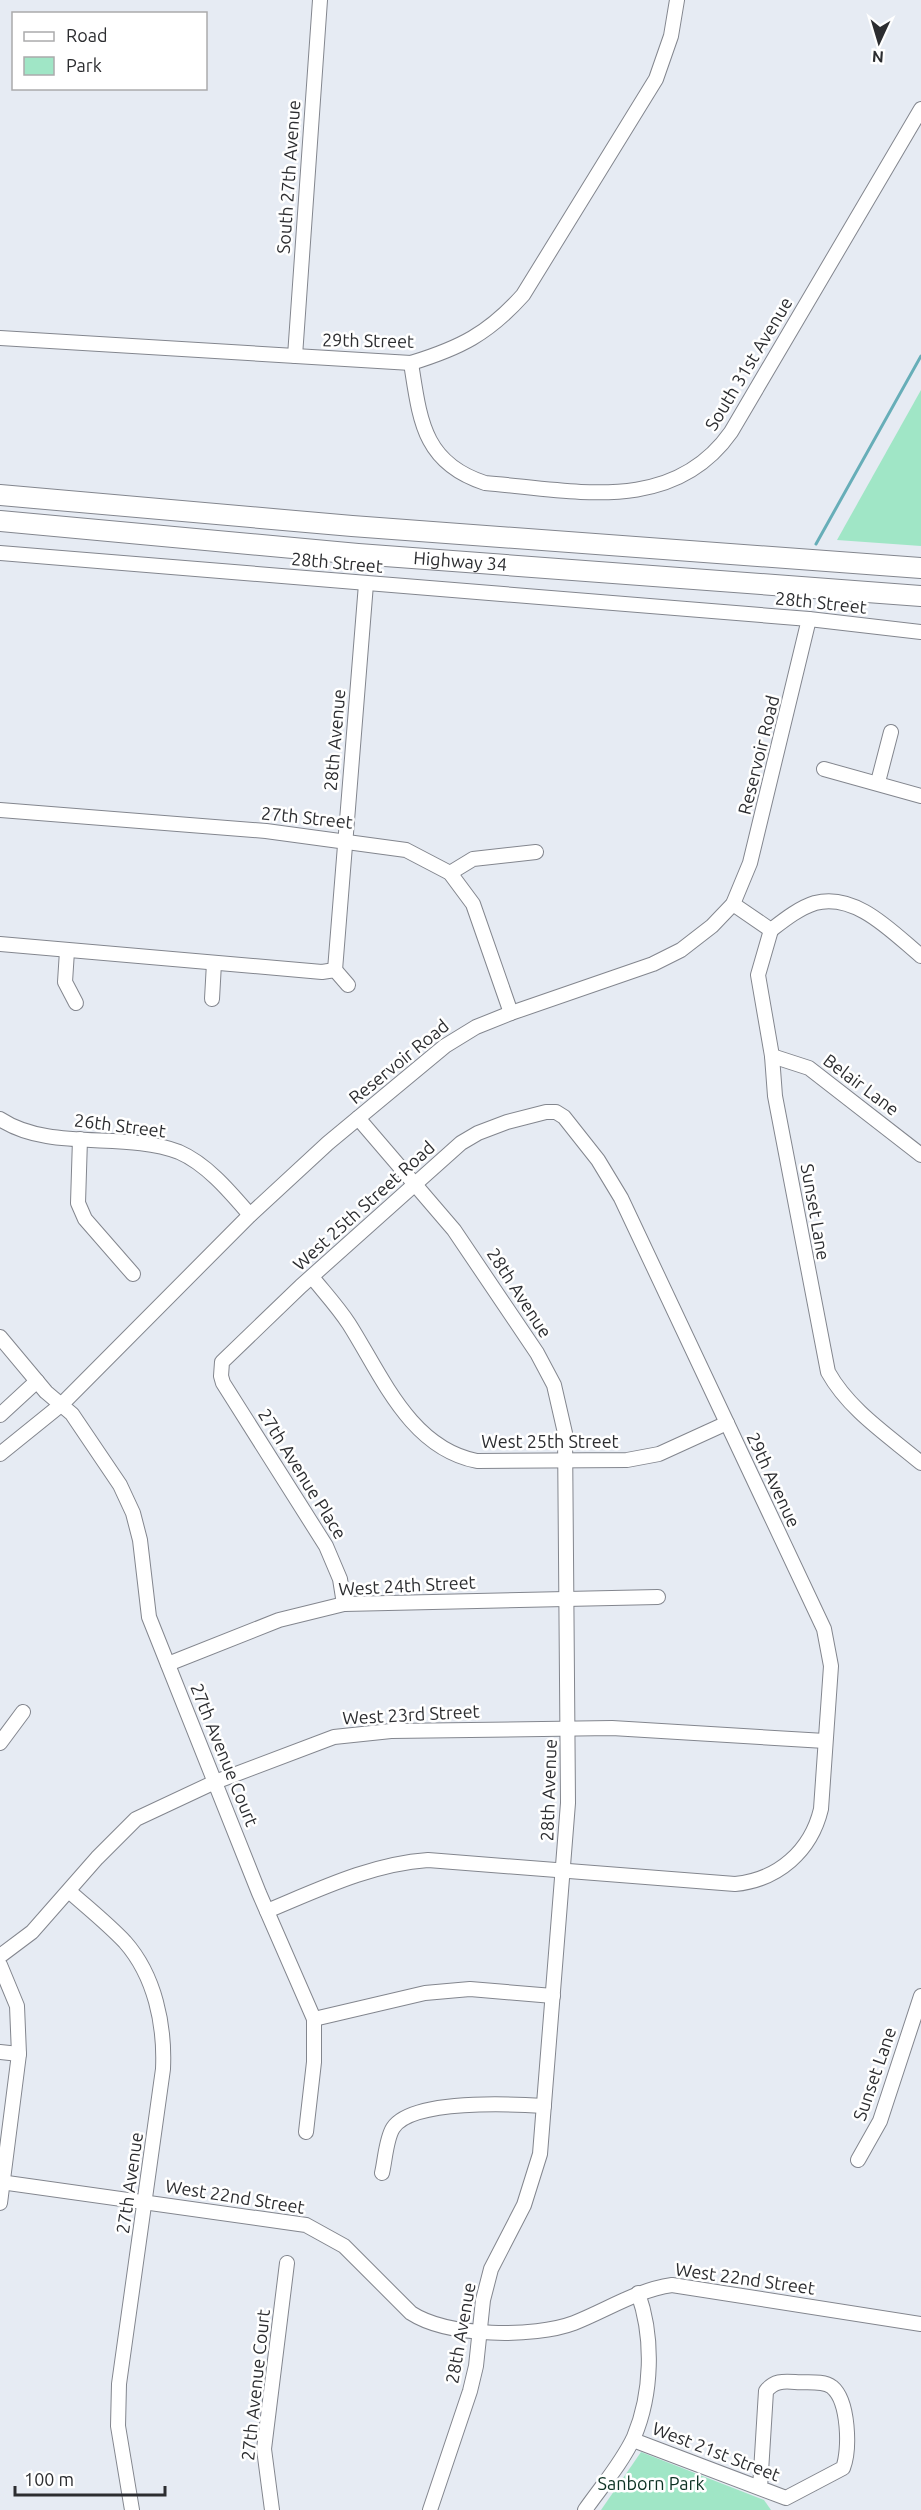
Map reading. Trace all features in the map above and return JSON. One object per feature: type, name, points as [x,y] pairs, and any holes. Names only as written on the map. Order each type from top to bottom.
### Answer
[{"type":"highway","name":"Highway 34","points":[[0,495],[340,525],[921,568]]},
{"type":"highway","name":"Highway 34","points":[[0,521],[358,554],[921,596]]},
{"type":"street","name":"South 27th Avenue","points":[[295,356],[320,0]]},
{"type":"street","name":"29th Street","points":[[0,338],[411,363],[443,353],[473,339],[494,325],[523,295],[656,79],[671,36],[677,0]]},
{"type":"street","name":"South 31st Avenue","points":[[411,363],[425,436],[443,459],[472,479],[485,483],[623,492],[651,488],[685,475],[714,452],[730,432],[921,109]]},
{"type":"street","name":"28th Street","points":[[0,553],[809,619],[921,632]]},
{"type":"street","name":"28th Avenue","points":[[335,970],[366,584]]},
{"type":"street","name":"Reservoir Road","points":[[0,1454],[62,1404],[250,1215],[358,1119],[461,1035],[511,1013],[653,964],[699,938],[733,904],[753,852],[809,619]]},
{"type":"street","points":[[878,782],[891,732]]},
{"type":"street","points":[[824,769],[878,782],[921,796]]},
{"type":"street","name":"27th Street","points":[[0,810],[344,840],[406,850],[450,873],[478,915],[511,1013]]},
{"type":"street","points":[[450,873],[473,859],[536,852]]},
{"type":"street","points":[[733,904],[771,930],[791,915],[815,903],[837,902],[874,917],[921,956]]},
{"type":"street","name":"Sunset Lane","points":[[771,930],[758,975],[772,1056],[776,1096],[828,1372],[836,1387],[852,1404],[921,1463]]},
{"type":"street","points":[[0,944],[322,972],[335,970],[348,985]]},
{"type":"street","points":[[67,951],[65,982],[76,1003]]},
{"type":"street","points":[[212,999],[214,963]]},
{"type":"street","name":"Belair Lane","points":[[772,1056],[809,1068],[921,1155]]},
{"type":"street","name":"West 25th Street Road","points":[[220,1367],[225,1358],[312,1277],[461,1143],[478,1133],[533,1114],[556,1112]]},
{"type":"street","name":"29th Avenue","points":[[556,1112],[564,1117],[576,1131],[621,1198],[824,1629],[831,1666],[821,1809],[814,1832],[798,1855],[767,1878],[735,1884],[564,1869]]},
{"type":"street","name":"26th Street","points":[[0,1119],[31,1133],[168,1149],[180,1153],[211,1175],[250,1215]]},
{"type":"street","name":"28th Avenue","points":[[358,1119],[470,1252],[545,1367],[560,1407],[565,1433],[568,1803],[540,2154],[534,2180],[524,2205],[491,2269],[470,2391],[430,2510]]},
{"type":"street","points":[[81,1139],[78,1203],[85,1219],[133,1274]]},
{"type":"street","name":"West 25th Street","points":[[312,1277],[347,1321],[406,1414],[419,1430],[437,1446],[462,1458],[477,1461],[627,1460],[652,1456],[727,1423]]},
{"type":"street","name":"27th Avenue Court","points":[[0,1337],[37,1381],[72,1414],[120,1485],[133,1513],[140,1540],[149,1617],[267,1911],[314,2019],[314,2062],[306,2132]]},
{"type":"street","name":"27th Avenue Place","points":[[220,1367],[223,1383],[326,1546],[340,1579],[344,1604]]},
{"type":"street","points":[[0,1415],[37,1381]]},
{"type":"street","name":"West 24th Street","points":[[168,1664],[279,1620],[344,1604],[658,1597]]},
{"type":"street","points":[[0,1743],[23,1712]]},
{"type":"street","name":"West 23rd Street","points":[[0,1956],[32,1932],[70,1892],[97,1858],[136,1819],[215,1782],[309,1745],[361,1733],[569,1728],[624,1728],[825,1742]]},
{"type":"street","points":[[267,1911],[359,1873],[406,1862],[457,1860],[564,1869]]},
{"type":"street","name":"27th Avenue","points":[[70,1892],[124,1942],[137,1958],[154,1998],[163,2028],[163,2069],[119,2384],[120,2450],[132,2510]]},
{"type":"street","points":[[0,1965],[17,2006],[20,2054],[1,2182],[0,2203]]},
{"type":"street","points":[[314,2019],[425,1993],[470,1989],[553,1996]]},
{"type":"street","name":"Sunset Lane","points":[[858,2160],[880,2121],[921,1996]]},
{"type":"street","points":[[0,2052],[20,2054]]},
{"type":"street","points":[[382,2174],[392,2129],[406,2116],[496,2102],[544,2106]]},
{"type":"street","name":"West 22nd Street","points":[[1,2182],[306,2225],[345,2246],[398,2301],[422,2320],[449,2328],[549,2331],[661,2286],[689,2286],[921,2324]]},
{"type":"street","name":"27th Avenue Court","points":[[272,2510],[264,2449],[287,2263]]},
{"type":"street","points":[[585,2510],[633,2440],[641,2414],[649,2359],[648,2327],[638,2294]]},
{"type":"street","name":"West 21st Street","points":[[633,2440],[759,2488],[786,2498],[843,2468],[846,2459],[848,2427],[838,2395],[832,2387],[824,2384],[781,2381],[771,2384],[766,2391],[759,2488]]},
{"type":"green space","points":[[921,390],[921,546],[837,540]]},
{"type":"green space","name":"Sanborn Park","points":[[641,2452],[764,2500],[771,2510],[601,2510]]},
{"type":"waterway","points":[[816,544],[921,356]]}]
